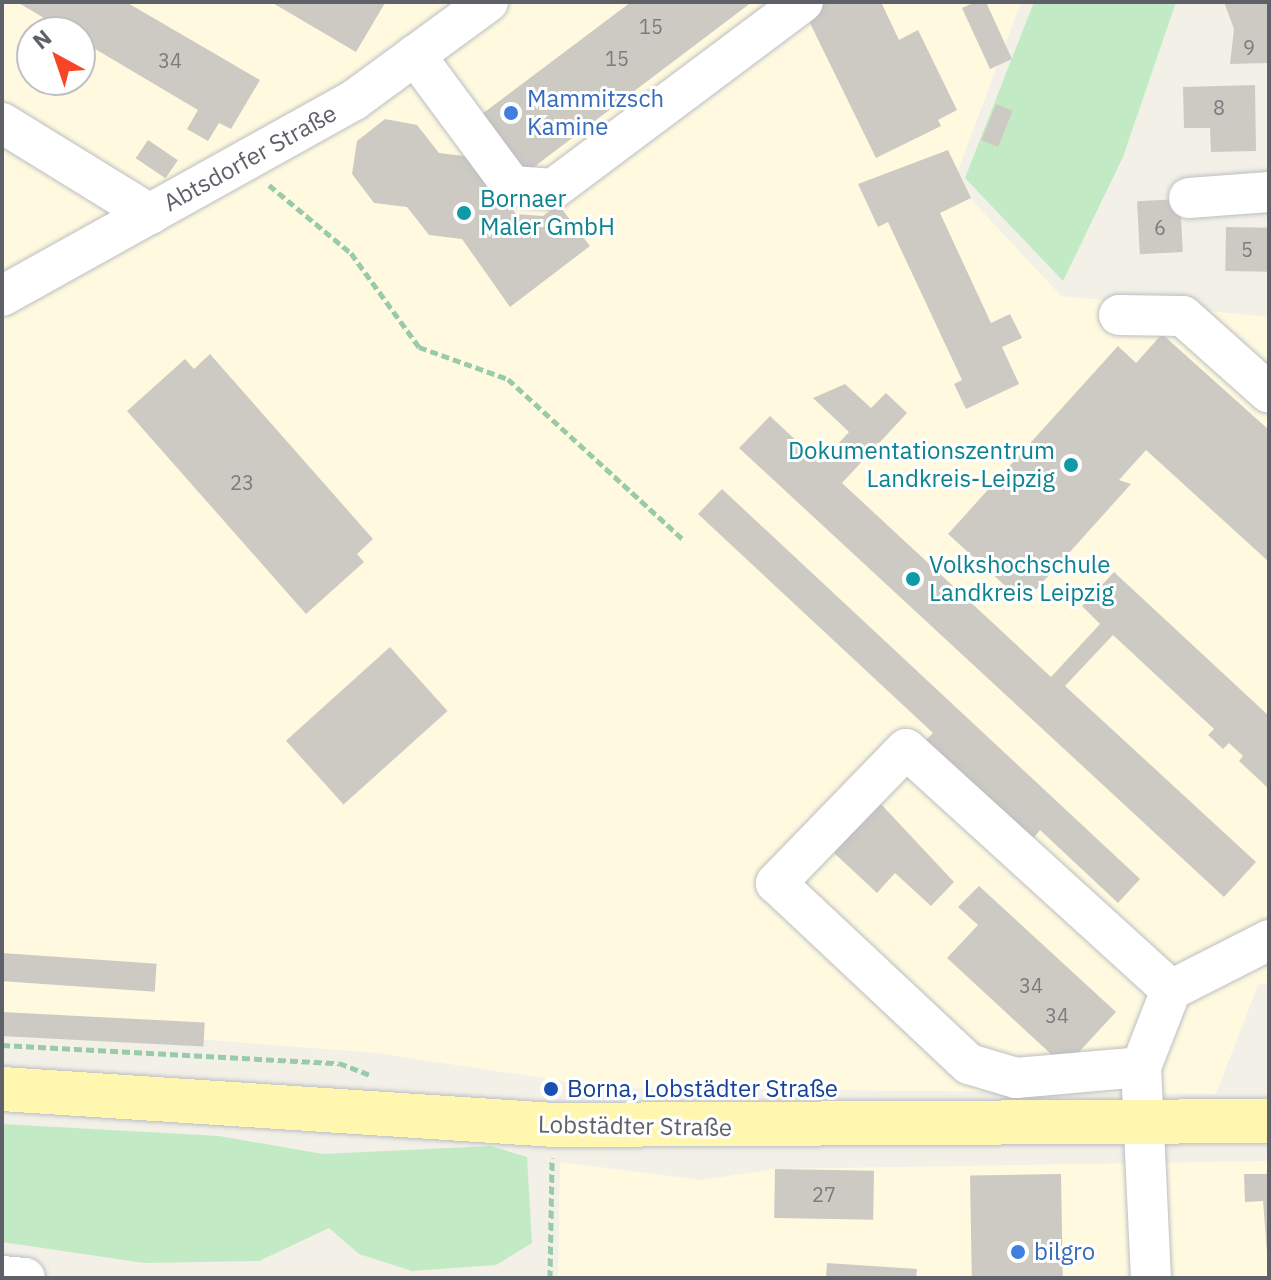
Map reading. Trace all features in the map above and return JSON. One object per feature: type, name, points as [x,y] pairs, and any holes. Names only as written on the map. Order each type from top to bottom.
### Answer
[{"type":"main road","name":"Lobstädter Straße","points":[[2,1089],[554,1125],[1269,1121]]},
{"type":"street","name":"Abtsdorfer Straße","points":[[2,296],[255,155],[415,55],[488,2]]},
{"type":"street","points":[[415,55],[512,186],[553,189],[803,2]]},
{"type":"street","points":[[2,123],[150,214]]},
{"type":"street","points":[[1189,198],[1269,192]]},
{"type":"street","points":[[1119,315],[1183,316],[1269,393]]},
{"type":"street","points":[[1141,1067],[1016,1078],[969,1064],[776,883],[906,749],[1171,990]]},
{"type":"street","points":[[1151,1278],[1148,1123],[1141,1067],[1171,990],[1269,940]]},
{"type":"street","points":[[2,1276],[25,1278]]},
{"type":"path","points":[[255,155],[273,195],[351,253],[419,347],[508,379],[685,541]]},
{"type":"path","points":[[550,1278],[554,1125]]},
{"type":"shaded area","points":[[2,2],[1021,2],[954,181],[1061,296],[1269,317],[1269,983],[1258,985],[1216,1094],[609,1088],[376,1053],[2,1024]]},
{"type":"shaded area","points":[[1269,1161],[1269,1278],[558,1278],[560,1162],[702,1180],[773,1169]]},
{"type":"green space","points":[[1034,2],[1176,2],[1123,157],[1063,281],[965,178]]},
{"type":"green space","points":[[2,1124],[219,1136],[323,1154],[491,1146],[527,1157],[532,1243],[496,1265],[412,1271],[359,1254],[329,1228],[259,1261],[144,1263],[2,1242]]},
{"type":"building","points":[[17,2],[126,2],[260,80],[231,129],[219,123],[208,141],[187,129],[198,110],[96,49],[96,16],[41,16]]},
{"type":"building","points":[[271,2],[383,2],[385,3],[356,52]]},
{"type":"building","points":[[631,2],[752,2],[526,173],[482,114]]},
{"type":"building","points":[[827,2],[881,2],[899,40],[918,30],[957,110],[938,120],[941,126],[876,158],[805,13]]},
{"type":"building","points":[[975,2],[986,2],[1012,59],[990,69],[962,8]]},
{"type":"building","points":[[1224,2],[1269,2],[1268,63],[1230,64],[1234,29]]},
{"type":"building","points":[[1255,85],[1256,151],[1211,152],[1210,128],[1184,128],[1183,87]]},
{"type":"building","points":[[996,104],[1013,111],[998,147],[981,140]]},
{"type":"building","name":"Bornaer Maler GmbH","points":[[385,119],[417,125],[439,153],[472,157],[516,214],[543,216],[558,204],[590,246],[510,307],[462,239],[429,235],[407,207],[374,203],[352,174],[357,141]]},
{"type":"building","points":[[148,140],[178,160],[166,178],[136,158]]},
{"type":"building","points":[[948,150],[971,198],[940,213],[991,323],[1010,314],[1022,338],[1002,347],[1019,384],[966,409],[954,384],[962,380],[888,222],[878,227],[858,184]]},
{"type":"building","points":[[1180,199],[1183,252],[1140,254],[1137,201]]},
{"type":"building","points":[[1226,227],[1269,228],[1268,272],[1225,271]]},
{"type":"building","name":"Dokumentationszentrum Landkreis-Leipzig","points":[[1162,334],[1269,430],[1269,562],[1146,450],[1119,480],[1131,484],[1024,603],[948,534],[1118,346],[1136,363]]},
{"type":"building","points":[[210,354],[373,539],[357,554],[364,562],[306,614],[127,411],[185,359],[194,369]]},
{"type":"building","name":"Volkshochschule Landkreis Leipzig","points":[[845,384],[871,408],[886,393],[907,413],[842,483],[1051,677],[1100,624],[1082,606],[1114,572],[1269,716],[1269,789],[1239,761],[1243,756],[1229,743],[1223,749],[1208,735],[1214,729],[1113,635],[1065,686],[1256,862],[1224,897],[739,448],[770,416],[820,463],[849,432],[813,398]]},
{"type":"building","points":[[722,489],[1140,879],[1118,903],[1040,830],[1032,840],[925,741],[933,733],[698,514]]},
{"type":"building","points":[[390,647],[448,711],[344,805],[286,741]]},
{"type":"building","points":[[879,802],[954,882],[931,906],[895,873],[877,893],[833,852]]},
{"type":"building","points":[[979,886],[1116,1012],[1065,1067],[947,958],[978,925],[958,907]]},
{"type":"building","points":[[2,953],[157,964],[155,992],[2,981]]},
{"type":"building","points":[[2,1012],[205,1023],[203,1047],[2,1036]]},
{"type":"building","points":[[775,1169],[874,1171],[873,1220],[774,1218]]},
{"type":"building","points":[[1061,1174],[1063,1278],[972,1278],[970,1176]]},
{"type":"building","points":[[1244,1174],[1269,1174],[1269,1278],[1263,1201],[1245,1202]]},
{"type":"building","points":[[827,1263],[917,1269],[916,1278],[826,1278]]},
{"type":"place","name":"Mammitzsch Kamine","points":[[511,113]]},
{"type":"place","name":"Bornaer Maler GmbH","points":[[464,213]]},
{"type":"place","name":"Dokumentationszentrum Landkreis-Leipzig","points":[[1071,465]]},
{"type":"place","name":"Volkshochschule Landkreis Leipzig","points":[[913,579]]},
{"type":"place","name":"Borna, Lobstädter Straße","points":[[551,1089]]},
{"type":"place","name":"bilgro","points":[[1018,1252]]}]
